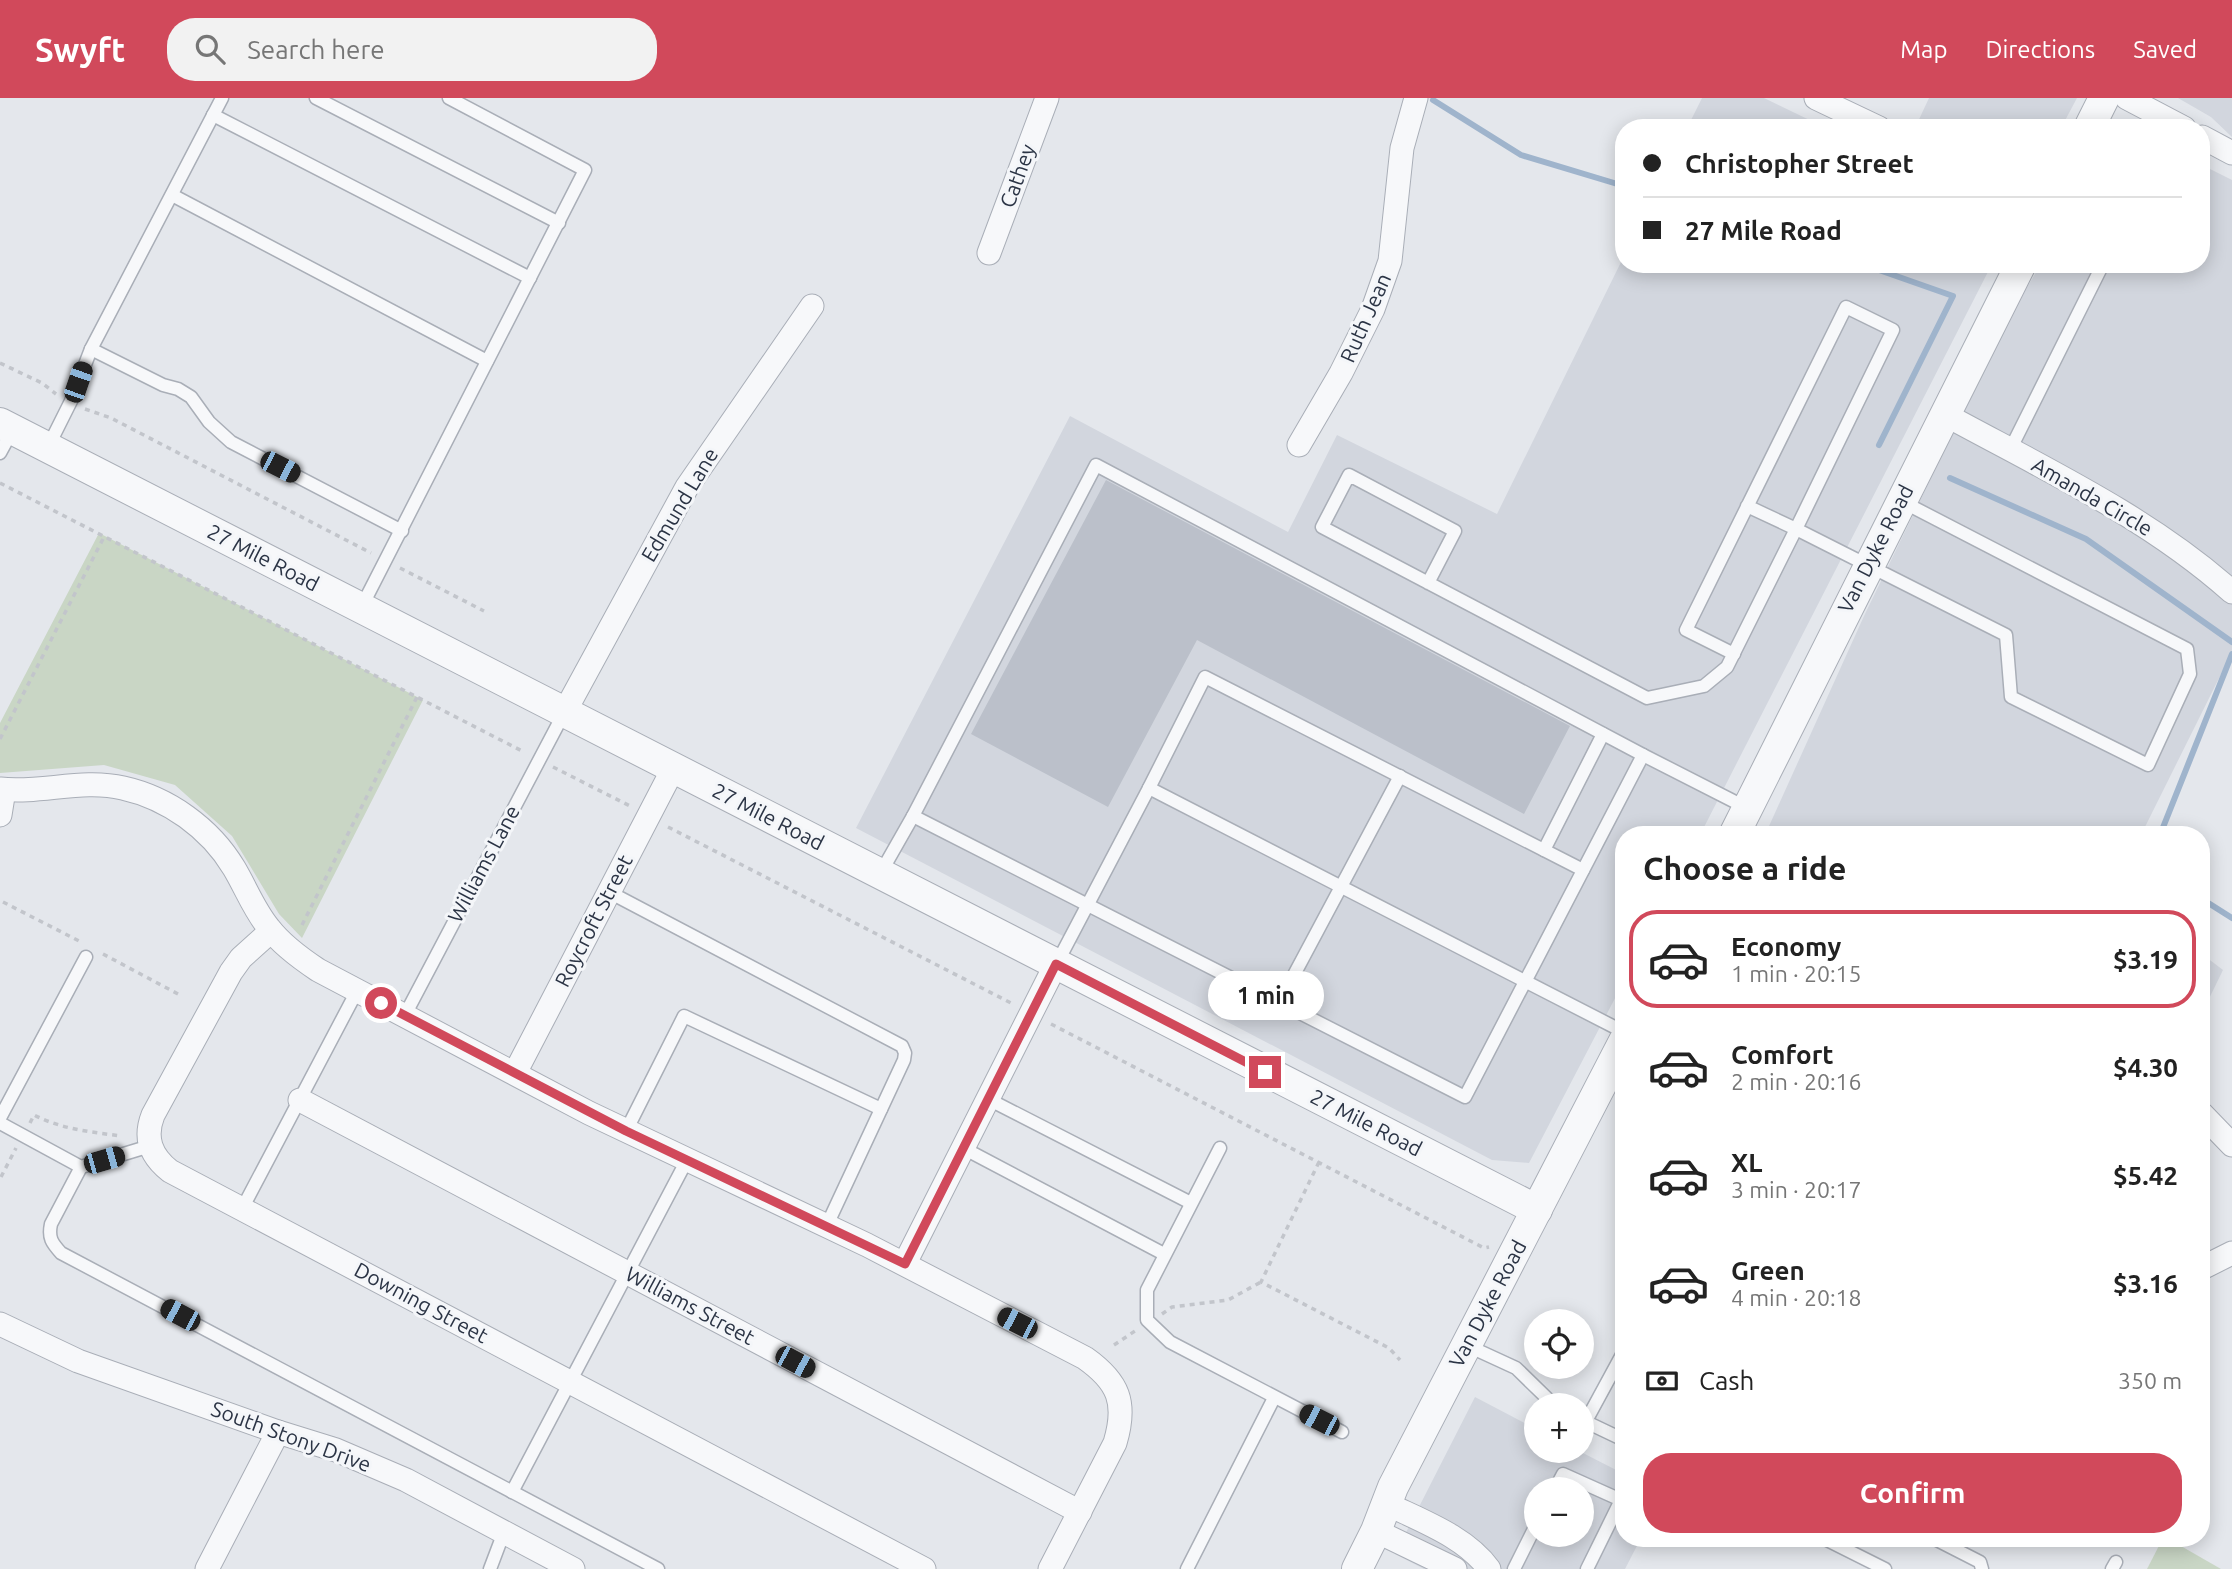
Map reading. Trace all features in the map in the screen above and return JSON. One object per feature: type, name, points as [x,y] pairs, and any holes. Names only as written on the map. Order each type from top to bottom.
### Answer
[{"type":"street","name":"Cathey","points":[[989,253],[1047,98]]},
{"type":"street","name":"Ruth Jean","points":[[1299,445],[1341,373],[1373,309],[1390,261],[1402,148],[1416,98]]},
{"type":"street","points":[[1816,98],[1860,119]]},
{"type":"street","points":[[2094,119],[2104,98]]},
{"type":"street","points":[[2127,98],[2167,119]]},
{"type":"street","points":[[2210,141],[2232,153]]},
{"type":"street","name":"Van Dyke Road","points":[[1738,826],[2016,273]]},
{"type":"street","name":"Edmund Lane","points":[[564,713],[687,487],[811,306]]},
{"type":"street","name":"Amanda Circle","points":[[1944,414],[2157,533],[2232,592]]},
{"type":"street","name":"27 Mile Road","points":[[4,435],[48,447],[1537,1210]]},
{"type":"street","name":"Roycroft Street","points":[[515,1073],[673,769]]},
{"type":"street","points":[[0,815],[2,790],[102,785],[146,794],[167,804],[195,824],[219,848],[271,931],[301,959],[626,1131],[905,1264],[1085,1358],[1101,1369],[1119,1396],[1120,1427],[1115,1443],[1051,1569]]},
{"type":"street","points":[[150,1146],[148,1134],[153,1115],[220,989],[241,958],[271,931]]},
{"type":"street","points":[[905,1264],[1056,964]]},
{"type":"street","name":"Van Dyke Road","points":[[1357,1569],[1393,1487],[1615,1058]]},
{"type":"street","name":"Williams Street","points":[[300,1100],[1080,1512]]},
{"type":"street","points":[[2210,1122],[2232,1145]]},
{"type":"street","name":"Downing Street","points":[[150,1146],[160,1163],[170,1171],[924,1569]]},
{"type":"street","points":[[2210,1264],[2232,1253]]},
{"type":"street","name":"South Stony Drive","points":[[0,1324],[78,1361],[278,1432],[337,1450],[406,1480],[573,1569]]},
{"type":"street","points":[[207,1569],[278,1432]]},
{"type":"street","points":[[1382,1517],[1455,1569]]},
{"type":"street","points":[[1382,1517],[1443,1532],[1480,1556],[1489,1569]]},
{"type":"lane","points":[[48,447],[71,401],[91,349],[222,98]]},
{"type":"lane","points":[[316,98],[559,223]]},
{"type":"lane","points":[[360,608],[586,170],[449,98]]},
{"type":"lane","points":[[213,115],[530,278]]},
{"type":"lane","points":[[172,195],[487,361]]},
{"type":"lane","points":[[2010,450],[2098,273]]},
{"type":"lane","points":[[1428,583],[1455,531],[1349,475],[1322,527],[1428,583],[1647,698],[1704,686],[1727,667],[1734,654],[1893,330],[1846,307],[1686,630],[1734,654]]},
{"type":"lane","points":[[91,349],[163,385],[178,388],[191,397],[209,422],[231,442],[402,531]]},
{"type":"lane","points":[[880,874],[1096,466],[1746,808]]},
{"type":"lane","points":[[1747,506],[2006,635],[2011,697],[2148,765],[2190,674],[2187,649],[1900,501]]},
{"type":"lane","points":[[1056,964],[1205,677],[1583,870]]},
{"type":"lane","name":"Williams Lane","points":[[405,1015],[564,713]]},
{"type":"lane","points":[[1544,850],[1603,734]]},
{"type":"lane","points":[[913,816],[1465,1097],[1643,755]]},
{"type":"lane","points":[[1279,1003],[1399,776]]},
{"type":"lane","points":[[1149,788],[1615,1028]]},
{"type":"lane","points":[[609,892],[902,1046],[904,1060],[827,1225]]},
{"type":"lane","points":[[81,1167],[0,1120],[86,957]]},
{"type":"lane","points":[[242,1209],[357,991]]},
{"type":"lane","points":[[626,1131],[684,1016],[881,1110]]},
{"type":"lane","points":[[989,1099],[1191,1203]]},
{"type":"lane","points":[[150,1146],[81,1167],[51,1224],[49,1234],[52,1244],[61,1252],[658,1569]]},
{"type":"lane","points":[[963,1148],[1164,1254]]},
{"type":"lane","points":[[1220,1148],[1147,1290],[1147,1321],[1170,1342],[1342,1432]]},
{"type":"lane","points":[[512,1492],[687,1160]]},
{"type":"lane","points":[[1465,1345],[1516,1368],[1542,1393]]},
{"type":"lane","points":[[1594,1403],[1615,1366]]},
{"type":"lane","points":[[1187,1569],[1274,1398]]},
{"type":"lane","points":[[1594,1426],[1615,1436]]},
{"type":"lane","points":[[1594,1488],[1615,1497]]},
{"type":"lane","points":[[1587,1569],[1615,1512]]},
{"type":"lane","points":[[490,1569],[504,1532]]},
{"type":"lane","points":[[1514,1569],[1525,1547]]},
{"type":"lane","points":[[1846,1547],[1885,1569]]},
{"type":"lane","points":[[1951,1547],[1980,1562],[1982,1569]]},
{"type":"path","points":[[0,363],[43,383],[58,395]]},
{"type":"path","points":[[87,410],[111,418],[379,557]]},
{"type":"path","points":[[0,483],[635,809]]},
{"type":"path","points":[[0,739],[104,537]]},
{"type":"path","points":[[395,566],[484,611]]},
{"type":"path","points":[[302,925],[417,697]]},
{"type":"path","points":[[662,824],[1019,1007]]},
{"type":"path","points":[[1046,1021],[1484,1248],[1498,1241]]},
{"type":"path","points":[[1114,1345],[1172,1307],[1228,1300],[1261,1282],[1319,1162]]},
{"type":"path","points":[[1261,1282],[1389,1348],[1400,1360]]},
{"type":"shaded area","points":[[1702,98],[1764,98],[1807,119],[1692,119]]},
{"type":"shaded area","points":[[1929,98],[2077,98],[2066,119],[1919,119]]},
{"type":"shaded area","points":[[2178,98],[2232,98],[2232,137],[2211,117]]},
{"type":"shaded area","points":[[2210,169],[2232,180],[2232,652],[2145,826],[1769,826],[1864,616],[2008,319],[2036,273],[2210,273]]},
{"type":"shaded area","points":[[1616,273],[1987,273],[1705,826],[1615,826],[1615,998],[1529,1163],[1492,1160],[856,828],[1070,416],[1288,532],[1337,435],[1497,514]]},
{"type":"shaded area","points":[[2210,960],[2223,970],[2210,997]]},
{"type":"shaded area","points":[[1475,1397],[1524,1423],[1524,1463],[1594,1463],[1594,1459],[1615,1469],[1615,1547],[1636,1547],[1625,1569],[1424,1569],[1395,1554]]},
{"type":"green space","points":[[99,533],[423,700],[302,938],[279,914],[232,836],[175,785],[104,765],[0,773],[0,723]]},
{"type":"green space","points":[[2158,1547],[2183,1547],[2221,1569],[2147,1569]]},
{"type":"building","points":[[1106,480],[1570,726],[1524,814],[1197,640],[1108,807],[971,734]]},
{"type":"waterway","points":[[1433,100],[1521,155],[1615,183]]},
{"type":"waterway","points":[[1879,445],[1953,296],[1888,273]]},
{"type":"waterway","points":[[1950,478],[2086,539],[2232,642]]},
{"type":"waterway","points":[[2164,826],[2232,654]]},
{"type":"waterway","points":[[2210,904],[2232,918]]},
{"type":"route","points":[[381,1003],[589,1113],[905,1264],[1056,964],[1265,1072]]}]
